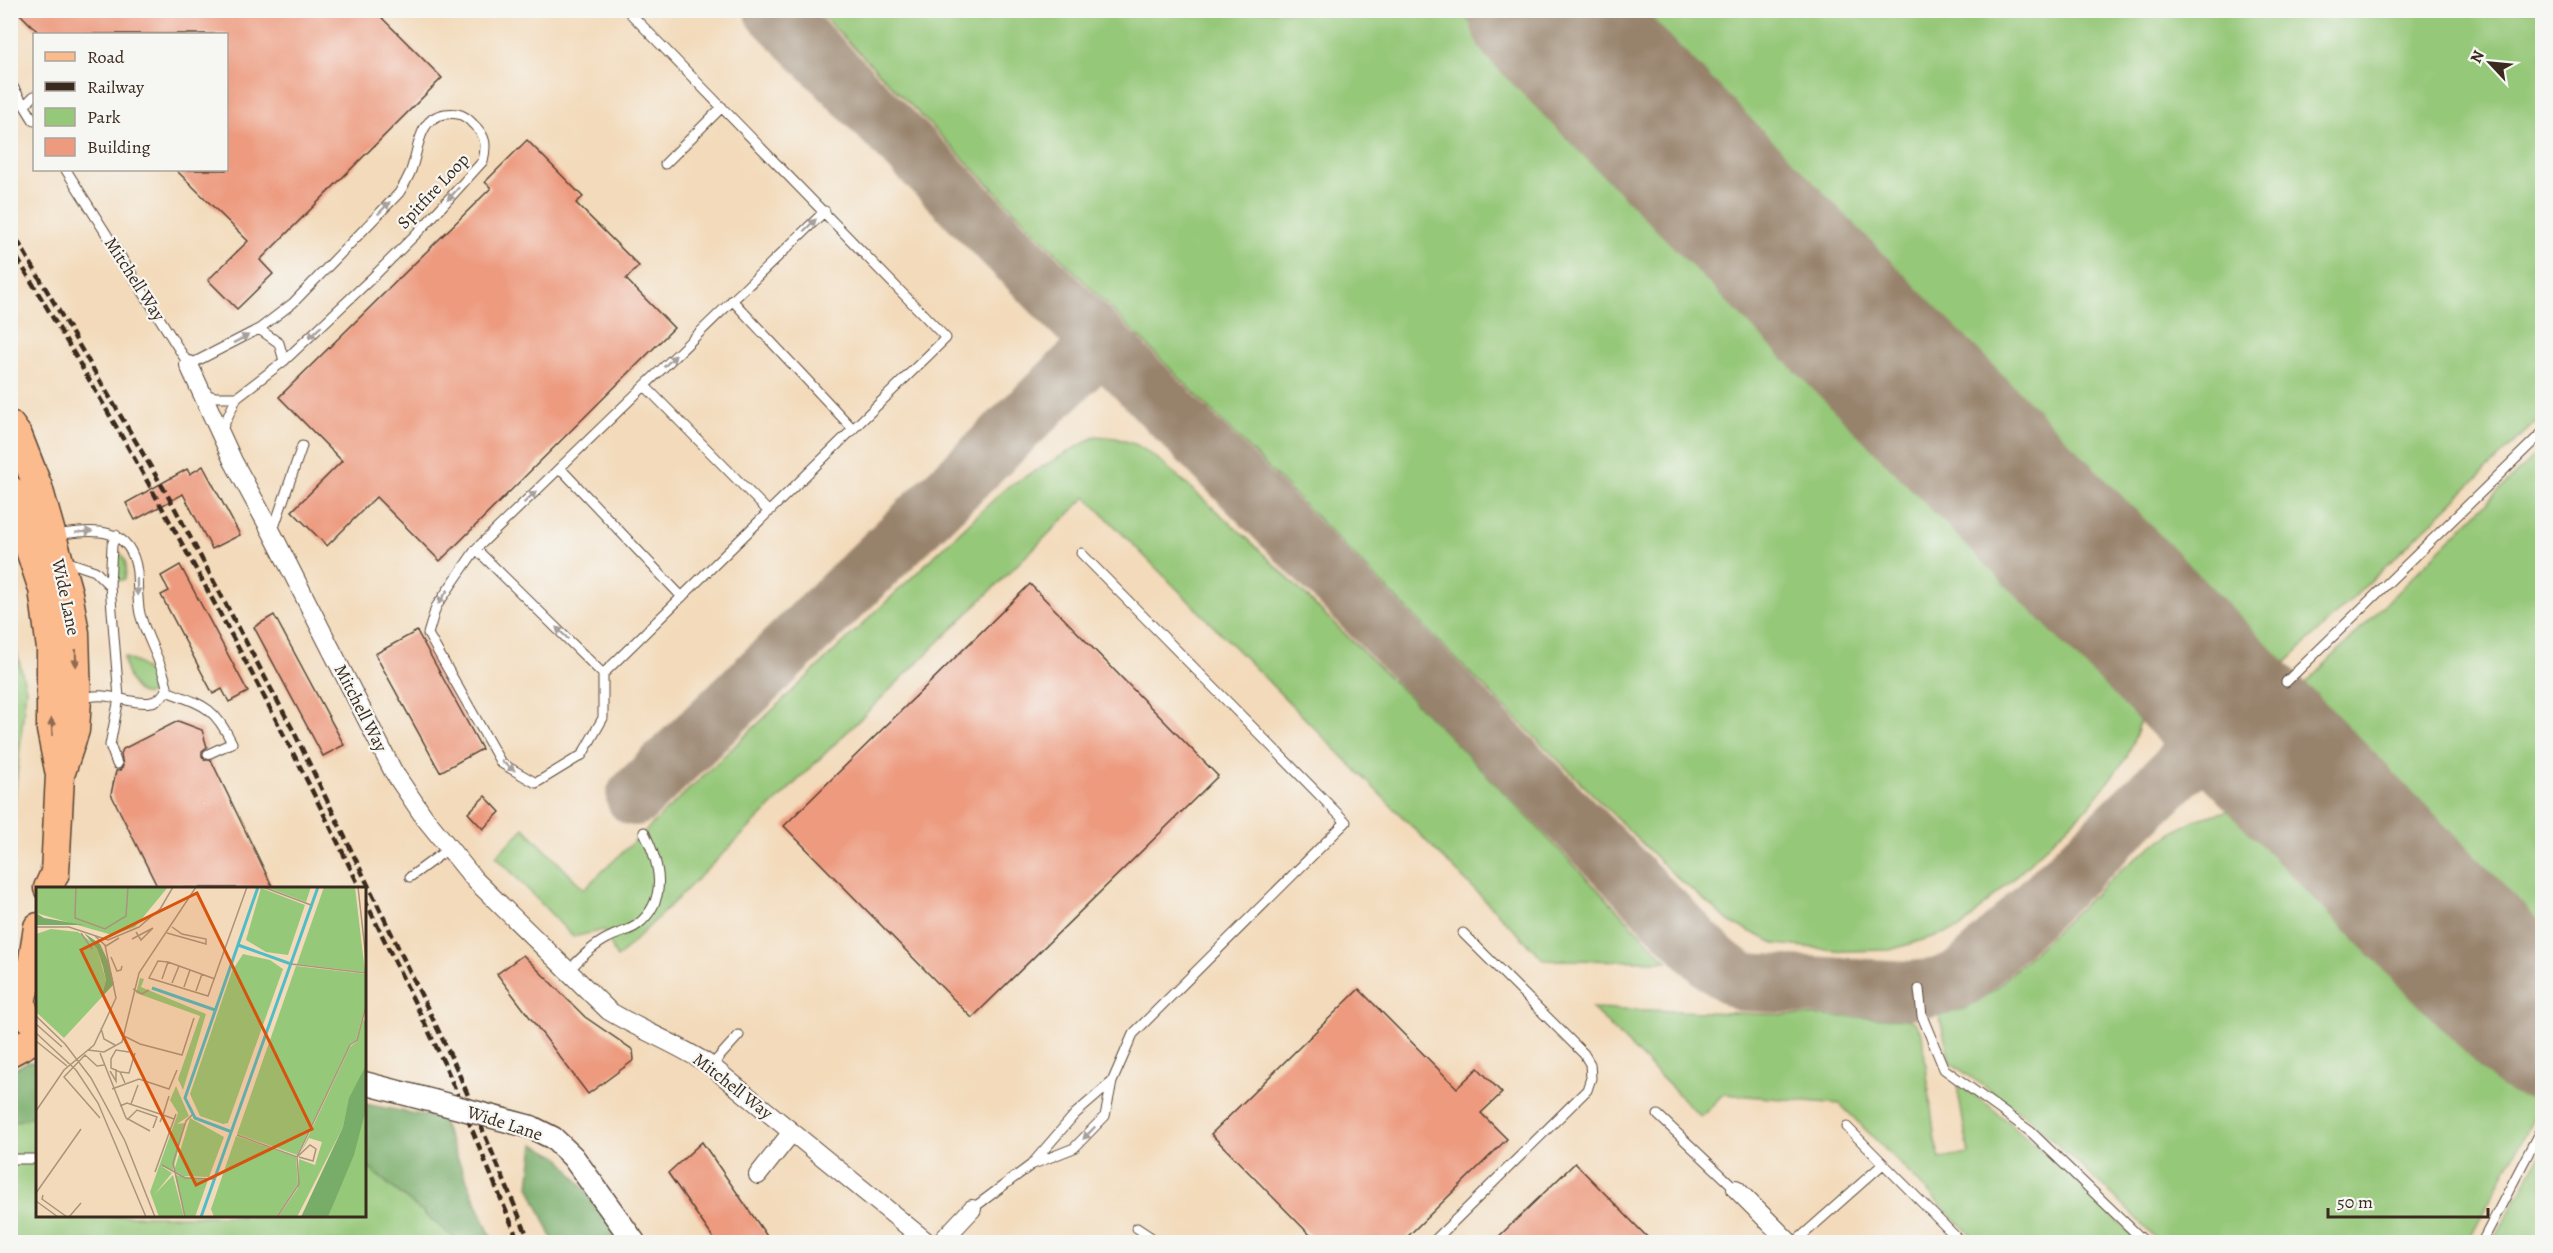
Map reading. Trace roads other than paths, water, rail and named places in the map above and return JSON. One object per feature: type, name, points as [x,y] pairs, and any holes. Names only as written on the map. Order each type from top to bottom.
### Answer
[{"type":"main road","name":"Wide Lane","points":[[10,425],[18,436],[38,487],[46,551],[43,589],[51,649],[51,730],[60,775],[55,883]]},
{"type":"main road","name":"Wide Lane","points":[[10,490],[46,551],[75,633],[77,699],[75,730],[60,775]]},
{"type":"main road","points":[[36,936],[22,992],[23,1010],[27,1017],[36,1024]]},
{"type":"main road","points":[[10,1052],[36,1038]]},
{"type":"street","name":"Mitchell Way","points":[[189,365],[220,432],[393,771],[448,849],[475,880],[609,1011],[627,1022],[683,1047],[711,1066],[927,1242]]},
{"type":"street","name":"Wide Lane","points":[[366,1084],[531,1127],[553,1138],[573,1157],[634,1242]]},
{"type":"street","points":[[758,1175],[792,1132]]},
{"type":"street","points":[[1736,1189],[1789,1242]]},
{"type":"street","points":[[941,1242],[972,1209]]},
{"type":"lane","points":[[603,674],[946,338],[825,211],[627,10]]},
{"type":"lane","points":[[10,82],[33,116]]},
{"type":"lane","points":[[25,105],[33,97]]},
{"type":"lane","points":[[665,164],[722,107]]},
{"type":"lane","name":"Spitfire Loop","points":[[189,365],[259,329],[293,303],[399,193],[410,174],[420,138],[427,124],[438,115],[453,113],[464,115],[484,135],[486,148],[483,161],[426,224],[284,361],[237,397],[220,432]]},
{"type":"lane","name":"Mitchell Way","points":[[67,171],[189,365]]},
{"type":"lane","points":[[476,549],[603,674],[603,718],[582,755],[536,783],[501,763],[428,634],[436,607],[476,549],[825,211]]},
{"type":"lane","points":[[732,300],[853,429]]},
{"type":"lane","points":[[259,329],[279,343],[284,361]]},
{"type":"lane","points":[[645,386],[768,512]]},
{"type":"lane","points":[[203,393],[216,398],[237,397]]},
{"type":"lane","points":[[2286,682],[2542,433]]},
{"type":"lane","points":[[273,533],[302,446]]},
{"type":"lane","points":[[560,468],[682,597]]},
{"type":"lane","points":[[46,551],[92,531],[116,535],[128,546],[137,574],[139,607],[149,641],[166,681],[166,691],[159,700],[150,703],[95,695],[77,699]]},
{"type":"lane","points":[[116,535],[112,545],[110,586],[119,698],[110,745],[117,764]]},
{"type":"lane","points":[[46,551],[95,571],[110,586]]},
{"type":"lane","points":[[1031,1165],[1074,1148],[1086,1137],[1105,1116],[1112,1082],[1133,1034],[1346,822],[1081,553]]},
{"type":"lane","points":[[166,691],[196,702],[214,713],[223,725],[232,743],[208,754]]},
{"type":"lane","points":[[568,971],[590,950],[608,938],[636,926],[652,911],[658,896],[658,868],[644,832]]},
{"type":"lane","points":[[410,877],[448,849]]},
{"type":"lane","points":[[1432,1242],[1561,1118],[1587,1090],[1591,1078],[1590,1064],[1584,1054],[1463,933]]},
{"type":"lane","points":[[1919,989],[1922,1016],[1944,1069],[2031,1132],[2145,1242]]},
{"type":"lane","points":[[711,1066],[740,1035]]},
{"type":"lane","points":[[972,1209],[1031,1165],[1074,1114],[1112,1082]]},
{"type":"lane","points":[[1658,1115],[1736,1189]]},
{"type":"lane","points":[[1847,1127],[1961,1242]]},
{"type":"lane","points":[[2482,1242],[2542,1127]]},
{"type":"lane","points":[[10,1159],[36,1159]]},
{"type":"lane","points":[[1795,1242],[1883,1164]]},
{"type":"lane","points":[[1137,1228],[1158,1242]]},
{"type":"railway","points":[[10,228],[172,503],[294,732],[456,1067],[530,1242]]},
{"type":"railway","points":[[10,246],[148,483],[236,643],[360,887]]},
{"type":"railway","points":[[366,902],[445,1065],[519,1242]]}]
